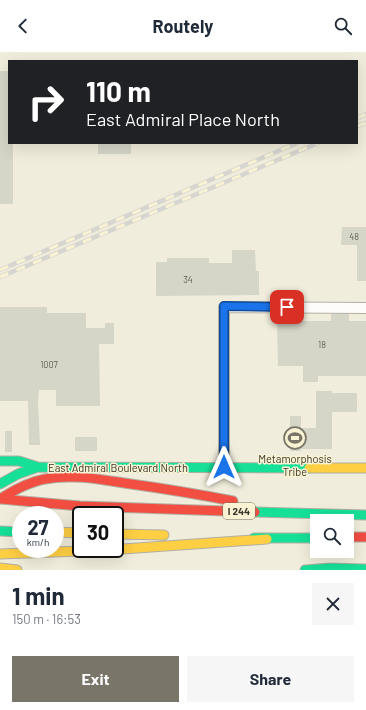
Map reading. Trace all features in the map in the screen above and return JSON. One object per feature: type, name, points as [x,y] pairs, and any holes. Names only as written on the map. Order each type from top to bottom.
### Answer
[{"type":"main road","points":[[0,461],[19,461],[38,467]]},
{"type":"main road","name":"East Admiral Boulevard North","points":[[38,467],[366,468]]},
{"type":"main road","points":[[0,484],[10,477],[25,470],[38,467]]},
{"type":"main road","points":[[0,499],[13,490],[44,479],[74,476],[184,491],[293,513]]},
{"type":"main road","name":"I 244","points":[[0,499],[44,503],[366,515]]},
{"type":"main road","points":[[0,531],[12,532]]},
{"type":"main road","points":[[124,534],[310,538]]},
{"type":"main road","points":[[354,537],[366,537]]},
{"type":"main road","points":[[0,554],[108,550],[267,538]]},
{"type":"main road","points":[[0,568],[17,570]]},
{"type":"main road","points":[[305,570],[330,568],[366,569]]},
{"type":"street","points":[[224,467],[224,306],[366,308]]},
{"type":"building","points":[[0,71],[8,71],[8,144],[13,144],[13,204],[0,204]]},
{"type":"building","points":[[98,144],[131,144],[131,154],[98,154]]},
{"type":"building","points":[[342,227],[366,227],[366,281],[357,281],[357,245],[341,245]]},
{"type":"building","points":[[232,250],[255,250],[256,271],[259,271],[259,295],[156,296],[156,262],[167,262],[167,258],[209,258],[209,263],[232,263]]},
{"type":"building","points":[[0,307],[47,307],[47,313],[86,313],[86,328],[105,328],[105,323],[114,323],[114,344],[99,344],[100,406],[56,406],[56,390],[39,390],[40,445],[29,445],[28,401],[0,401]]},
{"type":"building","points":[[331,314],[349,314],[349,321],[366,321],[366,376],[318,376],[318,382],[303,382],[303,366],[278,366],[277,321],[331,321]]},
{"type":"building","points":[[316,391],[332,391],[332,393],[357,393],[357,412],[332,412],[332,449],[301,449],[301,451],[290,451],[290,416],[301,416],[301,428],[316,428]]},
{"type":"building","points":[[5,431],[12,431],[12,452],[5,452]]},
{"type":"building","points":[[75,437],[97,437],[97,451],[75,451]]},
{"type":"railway","points":[[358,118],[366,114]]},
{"type":"railway","points":[[358,126],[366,123]]},
{"type":"railway","points":[[0,270],[295,144]]},
{"type":"railway","points":[[0,277],[316,144]]},
{"type":"traffic: fast","points":[[0,461],[19,461],[38,467],[309,468]]},
{"type":"traffic: fast","points":[[0,484],[18,474],[38,467]]},
{"type":"traffic: fast","points":[[255,512],[366,515]]},
{"type":"traffic: fast","points":[[0,531],[12,532]]},
{"type":"traffic: fast","points":[[254,538],[310,538]]},
{"type":"traffic: fast","points":[[305,570],[330,568],[366,569]]},
{"type":"traffic: slow","points":[[309,468],[366,468]]},
{"type":"traffic: slow","points":[[64,532],[72,533]]},
{"type":"traffic: slow","points":[[124,534],[164,535]]},
{"type":"traffic: slow","points":[[0,554],[108,550],[267,539]]},
{"type":"traffic: slow","points":[[0,568],[17,570]]},
{"type":"traffic: jam","points":[[0,499],[21,487],[39,480],[75,477],[151,487],[233,501]]},
{"type":"traffic: jam","points":[[0,499],[80,506],[255,512]]},
{"type":"traffic: jam","points":[[354,537],[366,537]]},
{"type":"place","name":"Metamorphosis Tribe","points":[[295,438]]},
{"type":"route","points":[[224,467],[224,306],[287,307]]}]
